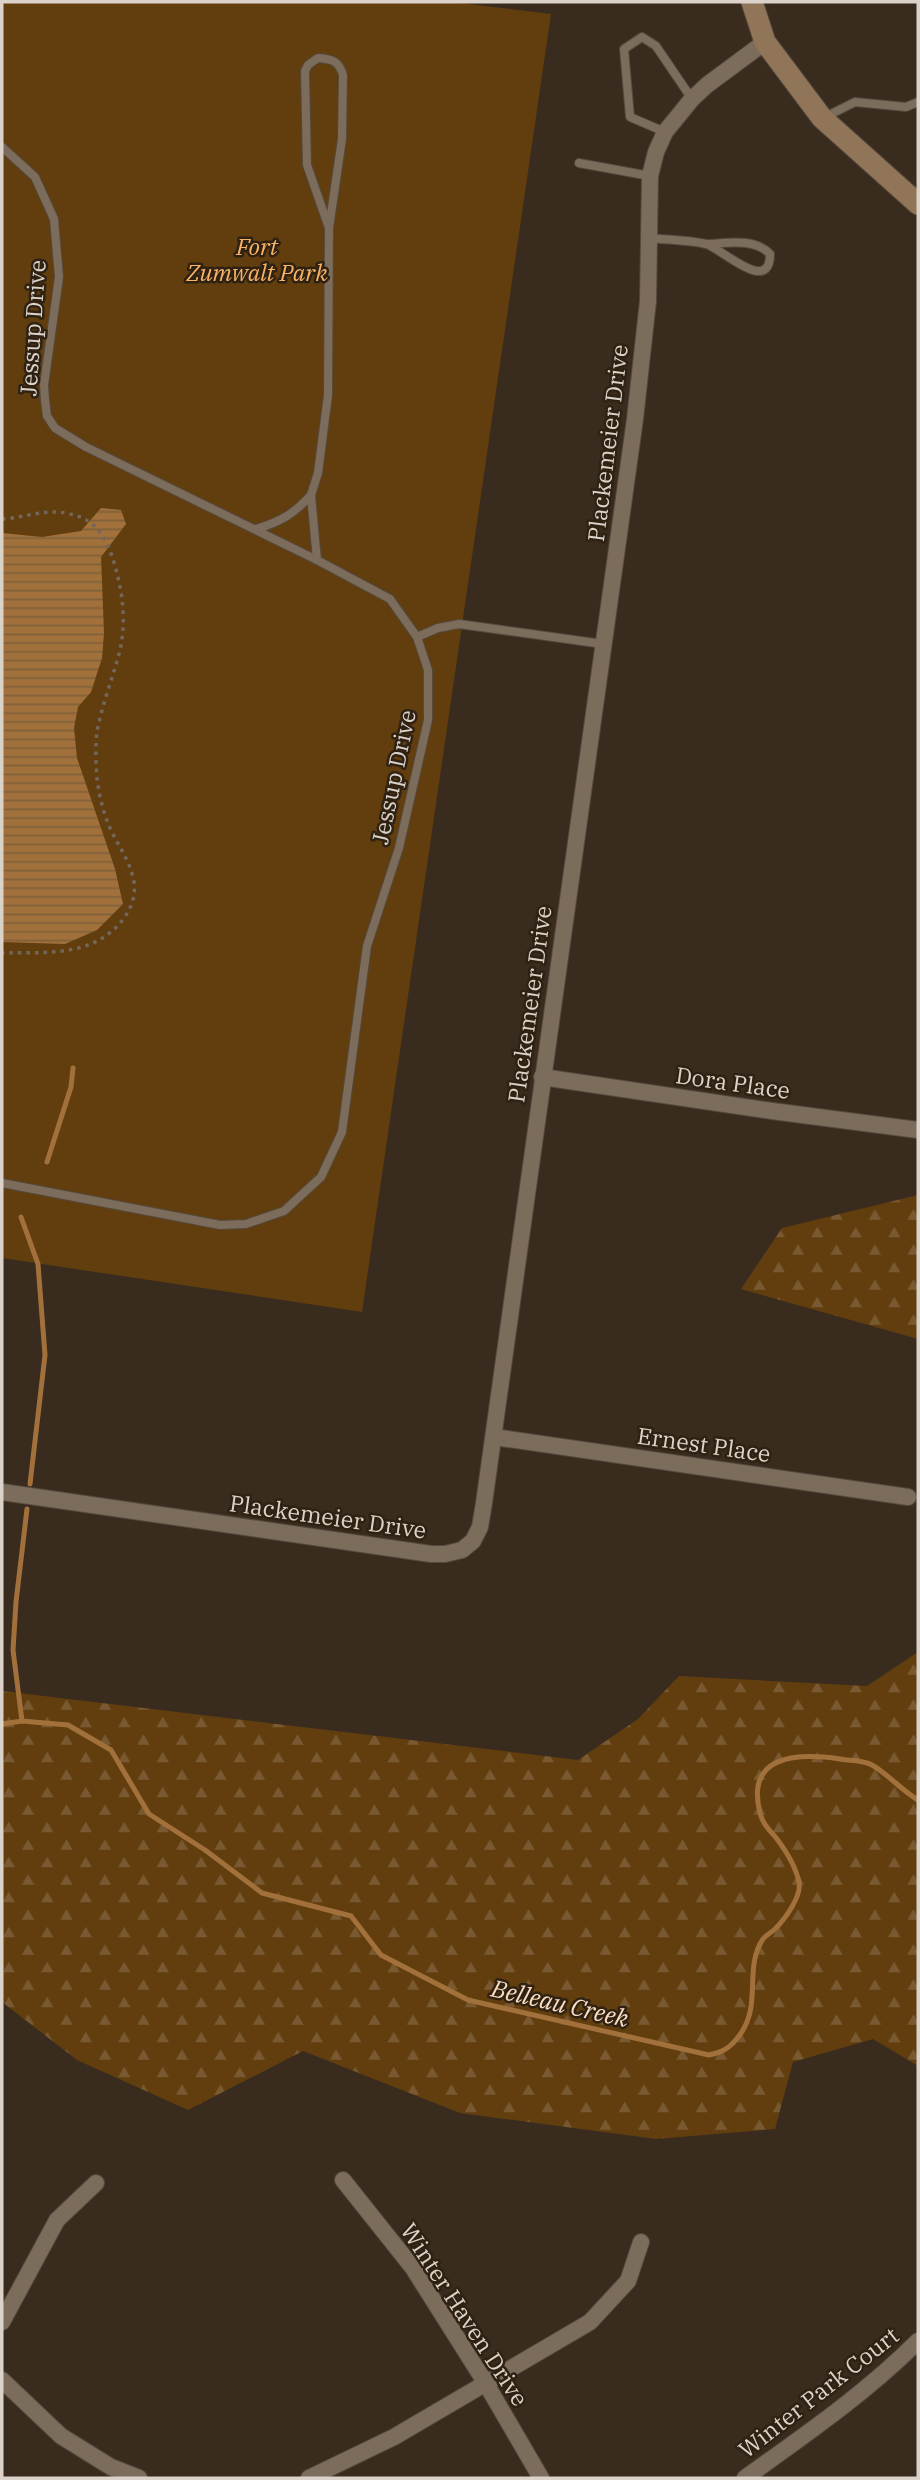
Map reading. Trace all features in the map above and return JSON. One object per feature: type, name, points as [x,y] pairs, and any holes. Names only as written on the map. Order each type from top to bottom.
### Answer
[{"type":"street","points":[[752,2],[765,42],[822,118],[918,204]]},
{"type":"street","name":"Plackemeier Drive","points":[[2,1492],[404,1551],[445,1554],[461,1550],[474,1541],[480,1527],[494,1437],[635,419],[648,301],[650,176],[665,132],[692,99],[765,42]]},
{"type":"street","name":"Dora Place","points":[[542,1077],[918,1130]]},
{"type":"street","name":"Ernest Place","points":[[494,1437],[908,1497]]},
{"type":"street","name":"Winter Haven Drive","points":[[343,2180],[412,2268],[485,2382],[541,2478]]},
{"type":"street","points":[[2,2322],[57,2220],[96,2183]]},
{"type":"street","points":[[309,2478],[394,2437],[590,2322],[628,2281],[641,2242]]},
{"type":"street","name":"Winter Park Court","points":[[745,2478],[862,2391],[918,2341]]},
{"type":"street","points":[[2,2380],[61,2436],[105,2471],[139,2478]]},
{"type":"lane","points":[[665,132],[630,117],[624,49],[642,37],[656,46],[692,99]]},
{"type":"lane","points":[[317,559],[311,495],[318,473],[328,395],[329,228],[342,139],[343,75],[340,65],[331,59],[318,58],[308,65],[305,71],[307,165],[329,228]]},
{"type":"lane","points":[[822,118],[855,102],[906,107],[918,102]]},
{"type":"lane","name":"Jessup Drive","points":[[2,147],[34,177],[54,219],[59,277],[44,386],[47,416],[55,428],[86,447],[317,559],[390,598],[417,637],[428,670],[428,720],[399,848],[367,946],[342,1132],[321,1177],[284,1211],[246,1224],[220,1225],[2,1183]]},
{"type":"lane","points":[[579,163],[650,176]]},
{"type":"lane","points":[[650,238],[708,244],[731,242],[764,248],[770,254],[768,265],[764,270],[748,270],[708,244]]},
{"type":"lane","points":[[255,530],[279,522],[311,495]]},
{"type":"lane","points":[[417,637],[438,628],[459,624],[603,644]]},
{"type":"path","points":[[2,519],[51,512],[64,513],[86,519],[106,538],[121,587],[123,625],[119,653],[97,732],[97,781],[109,825],[130,862],[134,891],[130,908],[124,918],[92,944],[72,951],[2,953]]},
{"type":"green space","name":"Fort Zumwalt Park","points":[[2,2],[453,2],[551,14],[362,1312],[2,1258]]},
{"type":"green space","points":[[918,1195],[918,1339],[741,1289],[782,1228]]},
{"type":"green space","points":[[918,1652],[918,2066],[873,2039],[793,2062],[775,2129],[656,2139],[460,2113],[303,2051],[188,2110],[77,2060],[2,2002],[2,1691],[578,1760],[638,1719],[679,1676],[867,1686]]},
{"type":"shaded area","points":[[101,508],[121,510],[126,524],[101,557],[104,633],[102,658],[91,692],[78,707],[74,728],[77,758],[115,869],[123,904],[97,930],[65,944],[2,942],[2,533],[42,537],[81,531]]},
{"type":"waterway","points":[[47,1162],[71,1087],[73,1068]]},
{"type":"waterway","points":[[21,1217],[38,1264],[45,1355],[30,1484]]},
{"type":"waterway","points":[[22,1721],[13,1650],[27,1509]]},
{"type":"waterway","name":"Belleau Creek","points":[[2,1724],[22,1721],[68,1725],[111,1750],[149,1814],[205,1850],[262,1893],[351,1916],[381,1955],[468,2000],[709,2055],[729,2046],[746,2024],[752,2000],[757,1951],[763,1939],[788,1913],[798,1894],[798,1877],[760,1813],[757,1793],[760,1779],[768,1768],[792,1758],[808,1757],[865,1762],[918,1800]]}]
